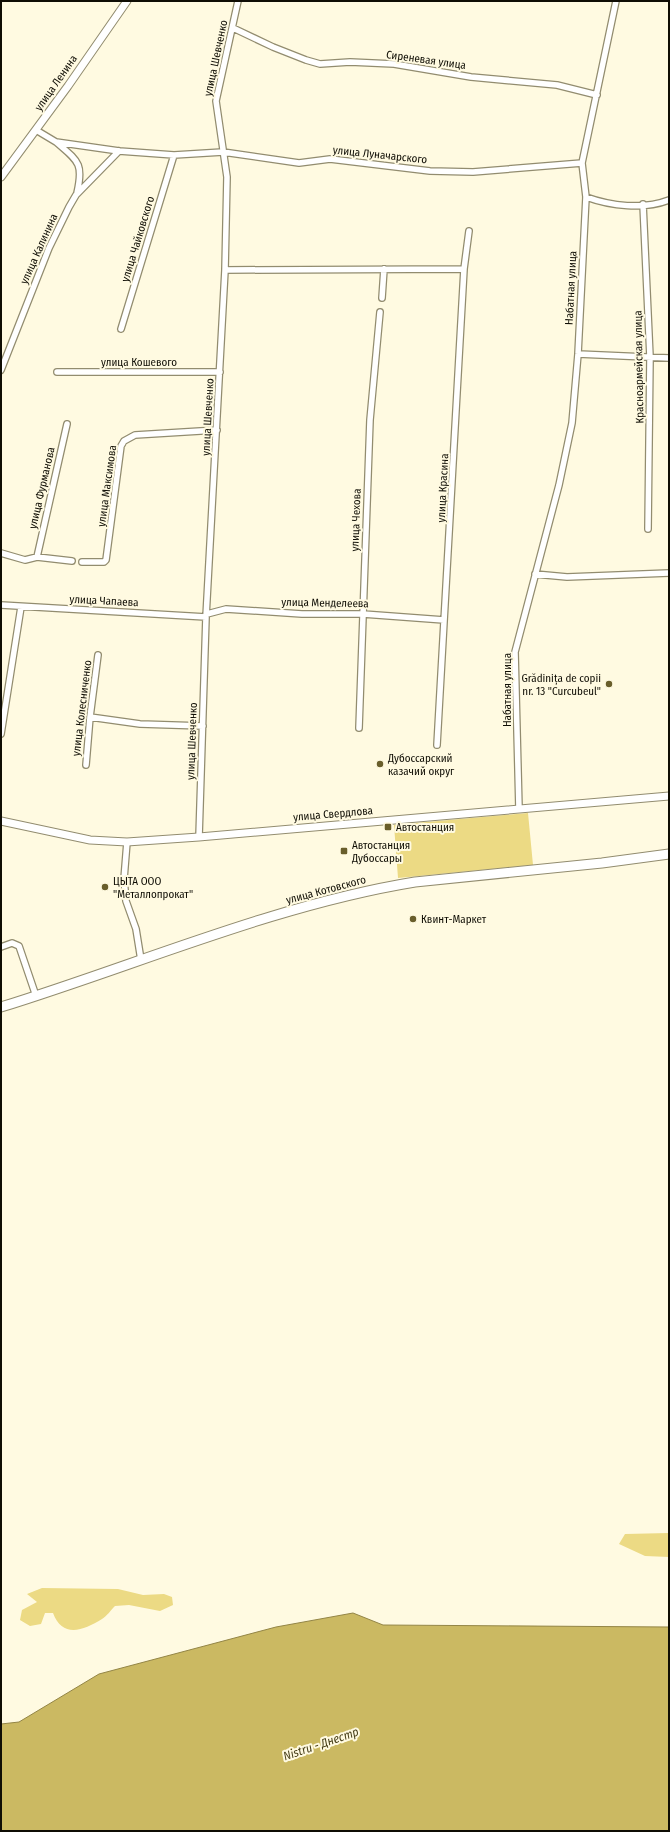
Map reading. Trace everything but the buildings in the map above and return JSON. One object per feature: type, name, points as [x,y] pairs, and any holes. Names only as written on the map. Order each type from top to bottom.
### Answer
[{"type":"highway","name":"улица Котовского","points":[[1,1007],[307,906],[392,886],[415,882],[602,863],[669,854]]},
{"type":"street","name":"улица Ленина","points":[[1,177],[127,1]]},
{"type":"street","name":"улица Шевченко","points":[[198,837],[206,615],[225,270],[227,177],[217,111],[217,92],[238,1]]},
{"type":"street","name":"Набатная улица","points":[[520,809],[515,652],[559,485],[570,430],[578,354],[586,197],[582,163],[616,1]]},
{"type":"street","name":"Сиреневая улица","points":[[233,28],[273,48],[320,64],[350,62],[394,64],[471,77],[557,85],[597,95]]},
{"type":"street","name":"улица Луначарского","points":[[36,130],[56,142],[119,151],[174,155],[222,152],[299,163],[330,159],[430,171],[473,172],[582,163]]},
{"type":"street","points":[[56,142],[76,159],[80,169],[76,195]]},
{"type":"street","name":"улица Калинина","points":[[1,370],[49,248],[76,195],[119,151]]},
{"type":"street","name":"улица Чайковского","points":[[121,329],[174,155]]},
{"type":"street","points":[[586,197],[603,203],[621,205],[657,204],[669,200]]},
{"type":"street","name":"Красноармейская улица","points":[[643,204],[650,357],[648,530]]},
{"type":"street","name":"улица Красина","points":[[437,745],[464,269],[469,231]]},
{"type":"street","points":[[382,298],[384,269]]},
{"type":"street","points":[[225,270],[464,269]]},
{"type":"street","name":"улица Чехова","points":[[359,728],[370,420],[380,312]]},
{"type":"street","points":[[578,354],[669,358]]},
{"type":"street","name":"улица Кошевого","points":[[57,372],[220,372]]},
{"type":"street","name":"улица Фурманова","points":[[37,557],[67,424]]},
{"type":"street","name":"улица Максимова","points":[[82,562],[104,562],[107,556],[121,446],[124,441],[135,435],[217,430]]},
{"type":"street","points":[[1,553],[25,560],[37,557],[72,561]]},
{"type":"street","points":[[535,574],[567,577],[669,573]]},
{"type":"street","name":"улица Чапаева","points":[[1,605],[206,615]]},
{"type":"street","points":[[1,734],[21,607]]},
{"type":"street","name":"улица Менделеева","points":[[206,615],[226,609],[302,614],[362,614],[444,620]]},
{"type":"street","name":"улица Колесниченко","points":[[86,765],[98,654]]},
{"type":"street","points":[[90,717],[140,724],[203,726]]},
{"type":"street","name":"улица Свердлова","points":[[1,821],[90,840],[126,842],[669,796]]},
{"type":"street","points":[[126,842],[124,879],[126,901],[136,929],[141,960]]},
{"type":"street","points":[[1,947],[12,943],[19,946],[36,996]]},
{"type":"shaded area","points":[[528,813],[533,865],[398,878],[394,825]]},
{"type":"shaded area","points":[[669,1533],[669,1557],[645,1556],[619,1544],[625,1534]]},
{"type":"shaded area","points":[[42,1588],[118,1589],[143,1595],[164,1594],[172,1597],[173,1605],[160,1611],[129,1605],[115,1606],[102,1619],[88,1627],[74,1630],[67,1629],[62,1626],[57,1621],[53,1613],[45,1613],[41,1624],[30,1626],[20,1620],[22,1610],[37,1602],[27,1594]]},
{"type":"water","name":"Nistru - Днестр","points":[[353,1613],[383,1625],[669,1627],[669,1831],[1,1831],[1,1724],[19,1722],[99,1674],[276,1627]]},
{"type":"place","name":"Grădinița de copii nr. 13 \"Curcubeul\"","points":[[609,684]]},
{"type":"place","name":"Дубоссарский казачий округ","points":[[380,764]]},
{"type":"place","name":"Автостанция","points":[[388,827]]},
{"type":"place","name":"Автостанция Дубоссары","points":[[344,851]]},
{"type":"place","name":"ЦЫТА ООО \"Металлопрокат\"","points":[[105,887]]},
{"type":"place","name":"Квинт-Маркет","points":[[413,919]]}]
